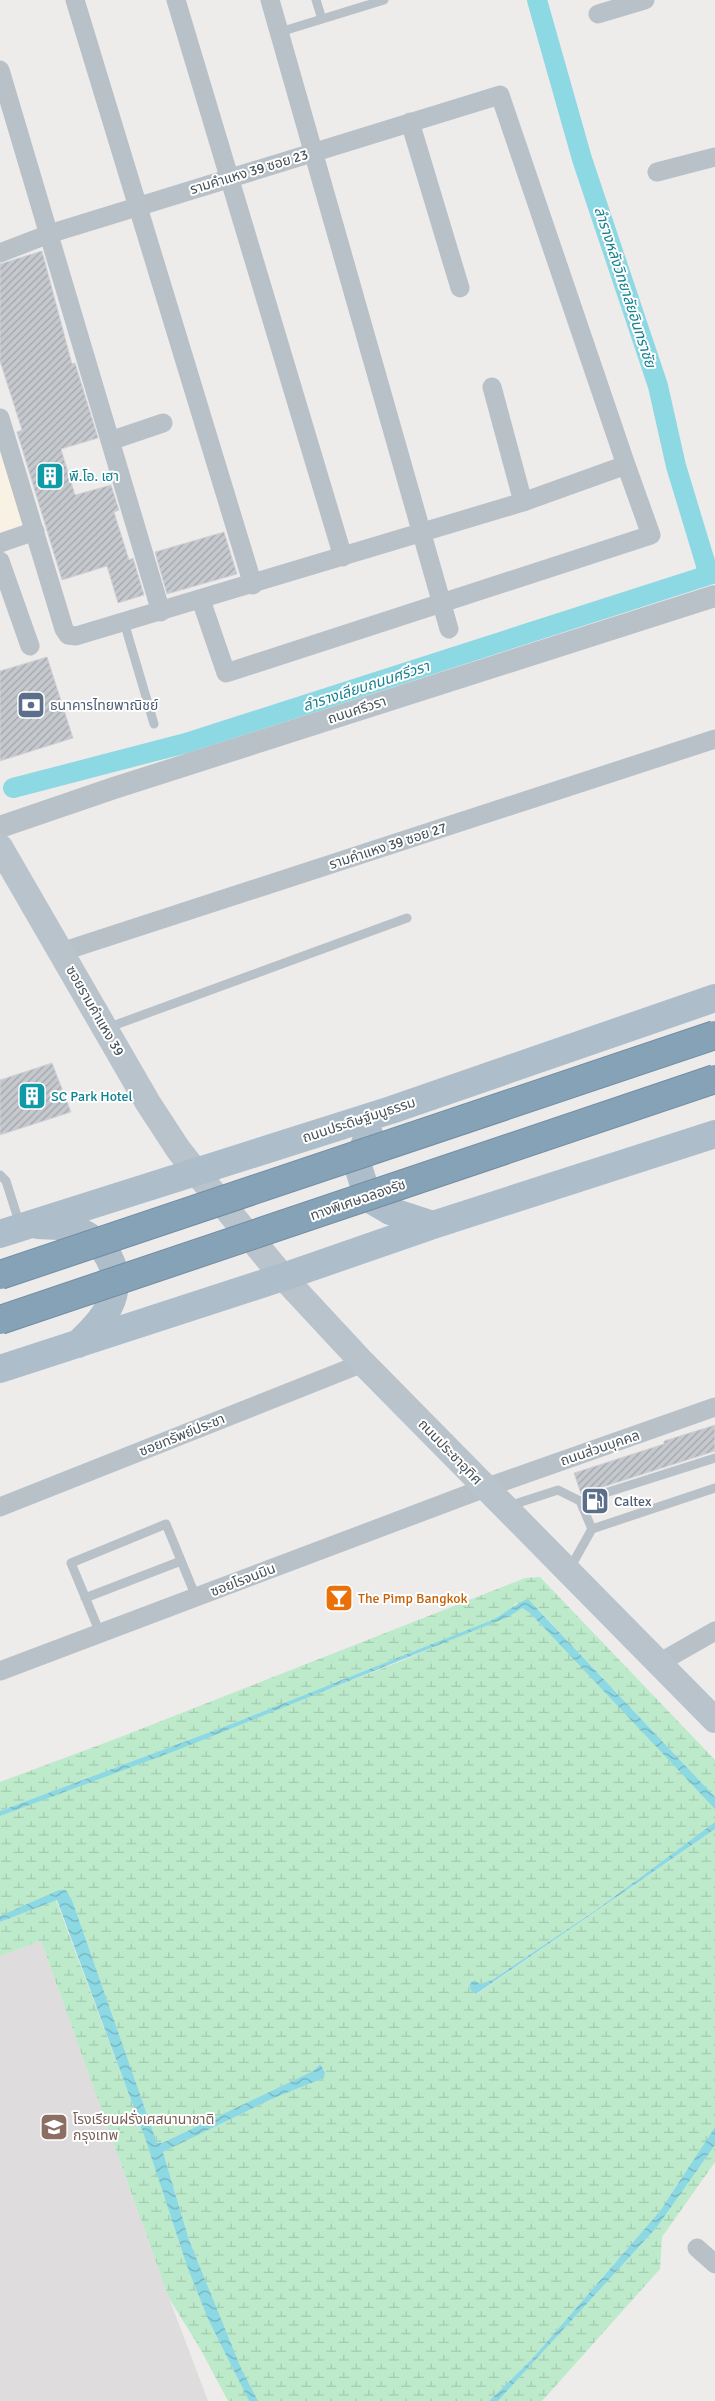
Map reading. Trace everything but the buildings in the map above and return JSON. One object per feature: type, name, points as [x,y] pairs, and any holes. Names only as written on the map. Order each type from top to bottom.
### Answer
[{"type":"highway","points":[[0,1275],[715,1035]]},
{"type":"highway","name":"ทางพิเศษฉลองรัช","points":[[0,1320],[715,1079]]},
{"type":"main road","name":"ซอยรามคำแหง 39","points":[[0,847],[163,1128],[196,1172]]},
{"type":"main road","name":"ถนนประดิษฐ์มนูธรรม","points":[[17,1228],[391,1110],[715,998]]},
{"type":"main road","points":[[391,1110],[371,1129],[357,1163],[368,1198],[390,1211],[432,1225]]},
{"type":"main road","points":[[0,1370],[283,1277],[432,1225],[715,1134]]},
{"type":"main road","name":"ถนนประชาอุทิศ","points":[[196,1172],[283,1277],[363,1363],[715,1720]]},
{"type":"main road","points":[[17,1228],[73,1229],[88,1236],[111,1258],[115,1278],[112,1297],[104,1314],[77,1344]]},
{"type":"street","points":[[75,0],[253,585]]},
{"type":"street","points":[[176,0],[343,557]]},
{"type":"street","points":[[270,0],[315,152],[420,532],[449,629]]},
{"type":"street","points":[[598,14],[645,0]]},
{"type":"street","points":[[0,70],[161,612]]},
{"type":"street","name":"รามคำแหง 39 ซอย 23","points":[[0,253],[49,234],[500,95],[626,464]]},
{"type":"street","points":[[410,122],[460,288]]},
{"type":"street","points":[[657,172],[715,157]]},
{"type":"street","points":[[492,387],[523,502]]},
{"type":"street","points":[[0,418],[36,531],[64,629],[68,635],[76,636],[253,585],[420,532],[523,502],[626,464],[651,535],[226,673],[201,600]]},
{"type":"street","points":[[110,440],[163,423]]},
{"type":"street","points":[[0,543],[36,531]]},
{"type":"street","points":[[0,562],[30,646]]},
{"type":"street","name":"ถนนศรีวรา","points":[[0,827],[114,788],[715,596]]},
{"type":"street","name":"รามคำแหง 39 ซอย 27","points":[[61,952],[715,739]]},
{"type":"street","name":"ซอยทรัพย์ประชา","points":[[0,1507],[363,1363]]},
{"type":"street","name":"ถนนส่วนบุคคล","points":[[485,1488],[715,1407]]},
{"type":"street","name":"ซอยโรจนมิน","points":[[0,1670],[485,1488]]},
{"type":"street","points":[[659,1664],[715,1631]]},
{"type":"street","points":[[697,2248],[715,2264]]},
{"type":"lane","points":[[316,0],[322,19]]},
{"type":"lane","points":[[280,32],[384,0]]},
{"type":"lane","points":[[124,622],[154,724]]},
{"type":"lane","points":[[105,1029],[407,918]]},
{"type":"lane","points":[[0,1175],[6,1181],[17,1228]]},
{"type":"lane","points":[[580,1501],[715,1458]]},
{"type":"lane","points":[[568,1571],[592,1529],[715,1488]]},
{"type":"lane","points":[[504,1507],[558,1490],[580,1501],[592,1529]]},
{"type":"lane","points":[[100,1633],[71,1563],[166,1524],[196,1597]]},
{"type":"lane","points":[[85,1598],[181,1561]]},
{"type":"shaded area","points":[[0,419],[35,531],[0,543]]},
{"type":"shaded area","name":"โรงเรียนฝรั่งเศสนานาชาติ กรุงเทพ","points":[[41,1941],[169,2298],[208,2401],[0,2401],[0,1956]]},
{"type":"green space","points":[[540,1577],[715,1760],[715,1797],[538,1609],[516,1603],[507,1613],[492,1620],[234,1723],[0,1811],[0,1782],[118,1738],[525,1578]]},
{"type":"green space","points":[[522,1608],[530,1613],[707,1799],[715,1809],[715,1822],[599,1908],[492,1980],[480,1984],[473,1980],[469,1984],[471,1991],[477,1994],[715,1829],[715,2127],[660,2211],[532,2359],[489,2401],[258,2401],[241,2368],[189,2240],[163,2152],[274,2098],[324,2078],[325,2071],[319,2064],[313,2071],[162,2143],[157,2143],[72,1900],[66,1890],[0,1916],[0,1816],[404,1660]]},
{"type":"green space","points":[[56,1900],[145,2138],[187,2266],[208,2319],[249,2401],[228,2401],[201,2350],[169,2298],[41,1941],[0,1956],[0,1922]]},
{"type":"green space","points":[[715,2145],[715,2162],[662,2237],[660,2269],[542,2401],[498,2401],[657,2227]]},
{"type":"water","points":[[528,1599],[715,1797],[715,1809],[530,1613],[522,1608],[508,1617],[180,1749],[0,1816],[0,1811],[234,1723],[492,1620]]},
{"type":"water","points":[[715,1822],[715,1829],[476,1994],[471,1991],[469,1984],[474,1980],[480,1984],[492,1980],[599,1908]]},
{"type":"water","points":[[59,1890],[66,1890],[72,1900],[157,2143],[162,2143],[313,2071],[320,2064],[325,2072],[324,2078],[274,2098],[163,2152],[189,2240],[241,2368],[258,2401],[249,2401],[208,2319],[187,2266],[145,2138],[57,1900],[0,1922],[0,1916]]},
{"type":"water","points":[[715,2127],[715,2145],[657,2227],[498,2401],[489,2401],[532,2359],[660,2211]]},
{"type":"waterway","name":"ลำรางหลังวิทยาลัยอินทราชัย","points":[[537,0],[582,159],[658,386],[676,466],[709,575]]},
{"type":"waterway","name":"ลำรางเลียบถนนศรีวรา","points":[[13,788],[186,743],[715,573]]},
{"type":"place","name":"พี.โอ. เฮา","points":[[50,476]]},
{"type":"place","name":"ธนาคารไทยพาณิชย์","points":[[31,705]]},
{"type":"place","name":"SC Park Hotel","points":[[32,1096]]},
{"type":"place","name":"Caltex","points":[[595,1501]]},
{"type":"place","name":"The Pimp Bangkok","points":[[339,1598]]},
{"type":"place","name":"โรงเรียนฝรั่งเศสนานาชาติ กรุงเทพ","points":[[54,2127]]}]
